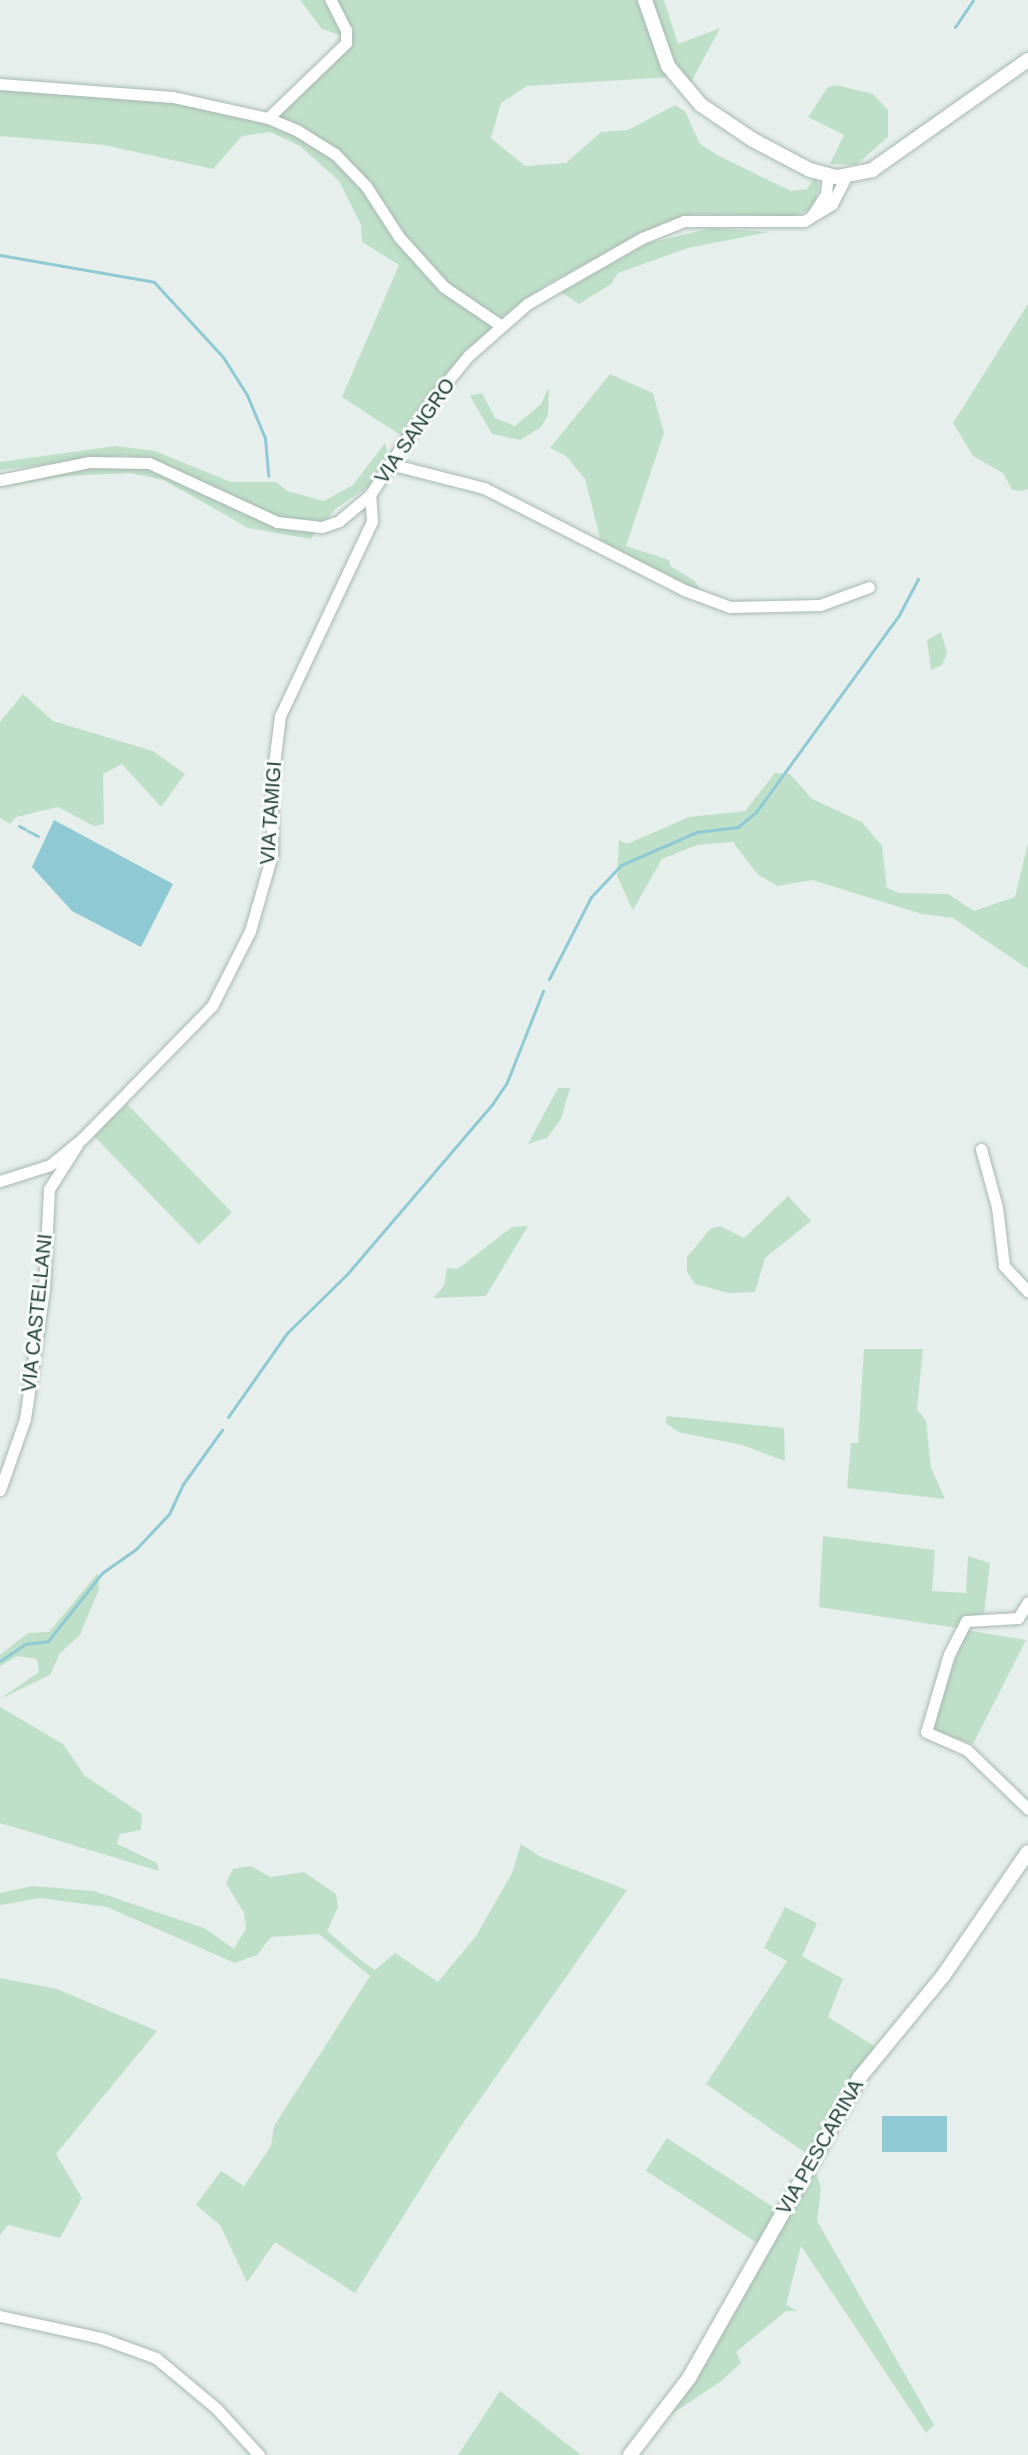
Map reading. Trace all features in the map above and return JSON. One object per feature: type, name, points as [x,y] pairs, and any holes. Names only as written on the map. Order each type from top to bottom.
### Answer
[{"type":"street","points":[[268,118],[346,43],[346,30],[331,0]]},
{"type":"street","points":[[645,0],[668,66],[701,105],[753,140],[828,175],[845,178],[872,170],[1028,60]]},
{"type":"street","points":[[0,84],[173,97],[268,118],[335,154],[444,287],[500,325]]},
{"type":"street","points":[[810,218],[826,194],[828,175]]},
{"type":"street","points":[[810,218],[832,204],[845,178]]},
{"type":"street","name":"VIA SANGRO","points":[[0,480],[89,462],[149,463],[245,512],[295,526],[339,521],[370,495],[431,401],[500,325],[580,271],[684,221],[810,218]]},
{"type":"street","points":[[390,464],[484,488],[684,590],[730,607],[820,605],[869,587]]},
{"type":"street","name":"VIA TAMIGI","points":[[0,1181],[50,1165],[79,1141],[212,1006],[250,931],[272,855],[272,780],[280,716],[372,521],[370,495]]},
{"type":"street","name":"VIA CASTELLANI","points":[[0,1490],[25,1419],[44,1288],[49,1189],[79,1141]]},
{"type":"street","points":[[981,1149],[997,1207],[1004,1266],[1028,1292]]},
{"type":"street","points":[[1028,1602],[1018,1618],[966,1621],[949,1654],[926,1732],[967,1750],[1028,1809]]},
{"type":"street","name":"VIA PESCARINA","points":[[630,2455],[689,2378],[860,2077],[943,1976],[1028,1852]]},
{"type":"street","points":[[0,2316],[101,2338],[156,2358],[216,2408],[259,2455]]},
{"type":"green space","points":[[300,0],[325,0],[343,29],[344,43],[340,35],[322,29]]},
{"type":"green space","points":[[334,0],[640,0],[671,77],[527,86],[501,103],[491,138],[525,166],[566,163],[601,132],[628,130],[675,105],[685,111],[700,144],[719,156],[791,191],[807,189],[815,177],[819,185],[814,208],[792,216],[694,214],[644,232],[546,285],[501,318],[478,305],[495,325],[444,378],[402,436],[342,397],[399,265],[362,242],[361,225],[339,181],[300,146],[270,132],[242,136],[213,169],[104,145],[0,136],[0,87],[89,91],[278,114],[350,43],[352,31]]},
{"type":"green space","points":[[650,0],[664,0],[678,44],[720,28],[689,86],[677,69]]},
{"type":"green space","points":[[836,85],[873,94],[888,110],[888,137],[856,165],[830,164],[844,135],[808,117],[828,87]]},
{"type":"green space","points":[[712,228],[769,232],[688,248],[618,273],[611,284],[579,304],[561,292],[648,243]]},
{"type":"green space","points":[[1028,304],[1028,489],[1022,491],[1012,490],[1003,473],[973,456],[953,423]]},
{"type":"green space","points":[[610,374],[653,393],[664,433],[626,546],[669,560],[670,566],[695,581],[701,592],[602,546],[585,479],[566,456],[550,448]]},
{"type":"green space","points":[[549,387],[548,415],[541,427],[520,440],[492,434],[470,396],[482,393],[495,418],[515,426],[541,404]]},
{"type":"green space","points":[[385,443],[388,456],[368,487],[335,509],[311,539],[248,528],[164,480],[130,473],[65,476],[0,488],[106,464],[150,466],[174,476],[177,469],[126,455],[0,470],[0,462],[116,446],[155,451],[231,482],[276,482],[287,491],[324,501],[353,485]]},
{"type":"green space","points":[[941,632],[947,653],[942,665],[931,670],[927,640]]},
{"type":"green space","points":[[23,694],[53,721],[153,751],[185,774],[161,807],[122,764],[103,774],[104,824],[94,826],[58,807],[16,817],[10,824],[0,818],[0,722]]},
{"type":"green space","points":[[775,773],[790,774],[812,799],[862,822],[882,846],[887,888],[899,893],[948,894],[974,911],[1015,897],[1028,843],[1028,969],[953,918],[922,914],[812,880],[778,886],[758,875],[733,842],[697,845],[662,859],[633,910],[617,876],[619,840],[627,844],[689,817],[745,811]]},
{"type":"green space","points":[[558,1088],[570,1088],[561,1119],[547,1138],[528,1144]]},
{"type":"green space","points":[[127,1104],[232,1213],[199,1245],[94,1136]]},
{"type":"green space","points":[[788,1196],[811,1221],[765,1258],[755,1292],[729,1293],[695,1284],[687,1272],[687,1257],[710,1229],[720,1226],[744,1238]]},
{"type":"green space","points":[[528,1226],[486,1296],[433,1298],[444,1286],[447,1268],[458,1269],[512,1227]]},
{"type":"green space","points":[[864,1349],[923,1349],[917,1409],[926,1421],[931,1468],[945,1499],[847,1488],[851,1443],[858,1443]]},
{"type":"green space","points":[[667,1416],[784,1428],[785,1461],[742,1445],[678,1432],[666,1423]]},
{"type":"green space","points":[[823,1536],[935,1550],[932,1591],[966,1593],[968,1556],[990,1563],[984,1614],[964,1617],[957,1628],[819,1607]]},
{"type":"green space","points":[[98,1573],[99,1589],[80,1635],[60,1653],[50,1675],[0,1699],[39,1672],[37,1659],[17,1656],[0,1666],[0,1655],[28,1633],[49,1632]]},
{"type":"green space","points":[[966,1630],[1026,1640],[973,1744],[930,1729]]},
{"type":"green space","points":[[0,1707],[63,1744],[85,1776],[142,1814],[141,1830],[120,1834],[117,1844],[157,1863],[159,1871],[0,1823]]},
{"type":"green space","points":[[521,1844],[539,1856],[627,1890],[450,2142],[355,2293],[275,2242],[247,2282],[220,2225],[196,2205],[221,2171],[244,2186],[271,2146],[274,2126],[370,1976],[319,1934],[271,1937],[257,1955],[235,1963],[107,1907],[40,1898],[0,1905],[0,1893],[33,1886],[94,1891],[204,1928],[234,1949],[246,1928],[244,1913],[226,1883],[233,1869],[251,1866],[270,1877],[304,1872],[336,1894],[338,1907],[327,1931],[363,1962],[375,1970],[395,1953],[438,1982],[476,1936],[512,1873]]},
{"type":"green space","points":[[785,1907],[817,1923],[802,1956],[843,1979],[828,2017],[876,2047],[846,2084],[810,2156],[706,2084],[787,1961],[764,1948]]},
{"type":"green space","points":[[0,1978],[57,1989],[157,2031],[56,2154],[82,2198],[60,2238],[8,2225],[0,2235]]},
{"type":"green space","points":[[667,2138],[779,2211],[758,2244],[646,2171]]},
{"type":"green space","points":[[815,2170],[821,2188],[817,2221],[934,2425],[926,2433],[801,2246],[786,2305],[798,2311],[786,2311],[736,2352],[741,2363],[720,2382],[670,2415]]},
{"type":"green space","points":[[500,2391],[553,2433],[581,2455],[458,2455]]},
{"type":"water","points":[[54,820],[173,884],[141,947],[72,911],[32,867]]},
{"type":"water","points":[[882,2116],[947,2116],[947,2152],[882,2152]]},
{"type":"waterway","points":[[955,27],[973,0]]},
{"type":"waterway","points":[[0,255],[154,282],[223,357],[247,395],[265,438],[268,476]]},
{"type":"waterway","points":[[549,979],[591,897],[621,865],[697,832],[738,827],[756,812],[899,615],[918,579]]},
{"type":"waterway","points":[[19,826],[25,829]]},
{"type":"waterway","points":[[28,831],[38,836]]},
{"type":"waterway","points":[[228,1417],[287,1333],[348,1273],[493,1103],[507,1082],[543,991]]},
{"type":"waterway","points":[[0,1661],[25,1644],[48,1641],[102,1573],[136,1549],[169,1514],[183,1484],[222,1430]]}]
